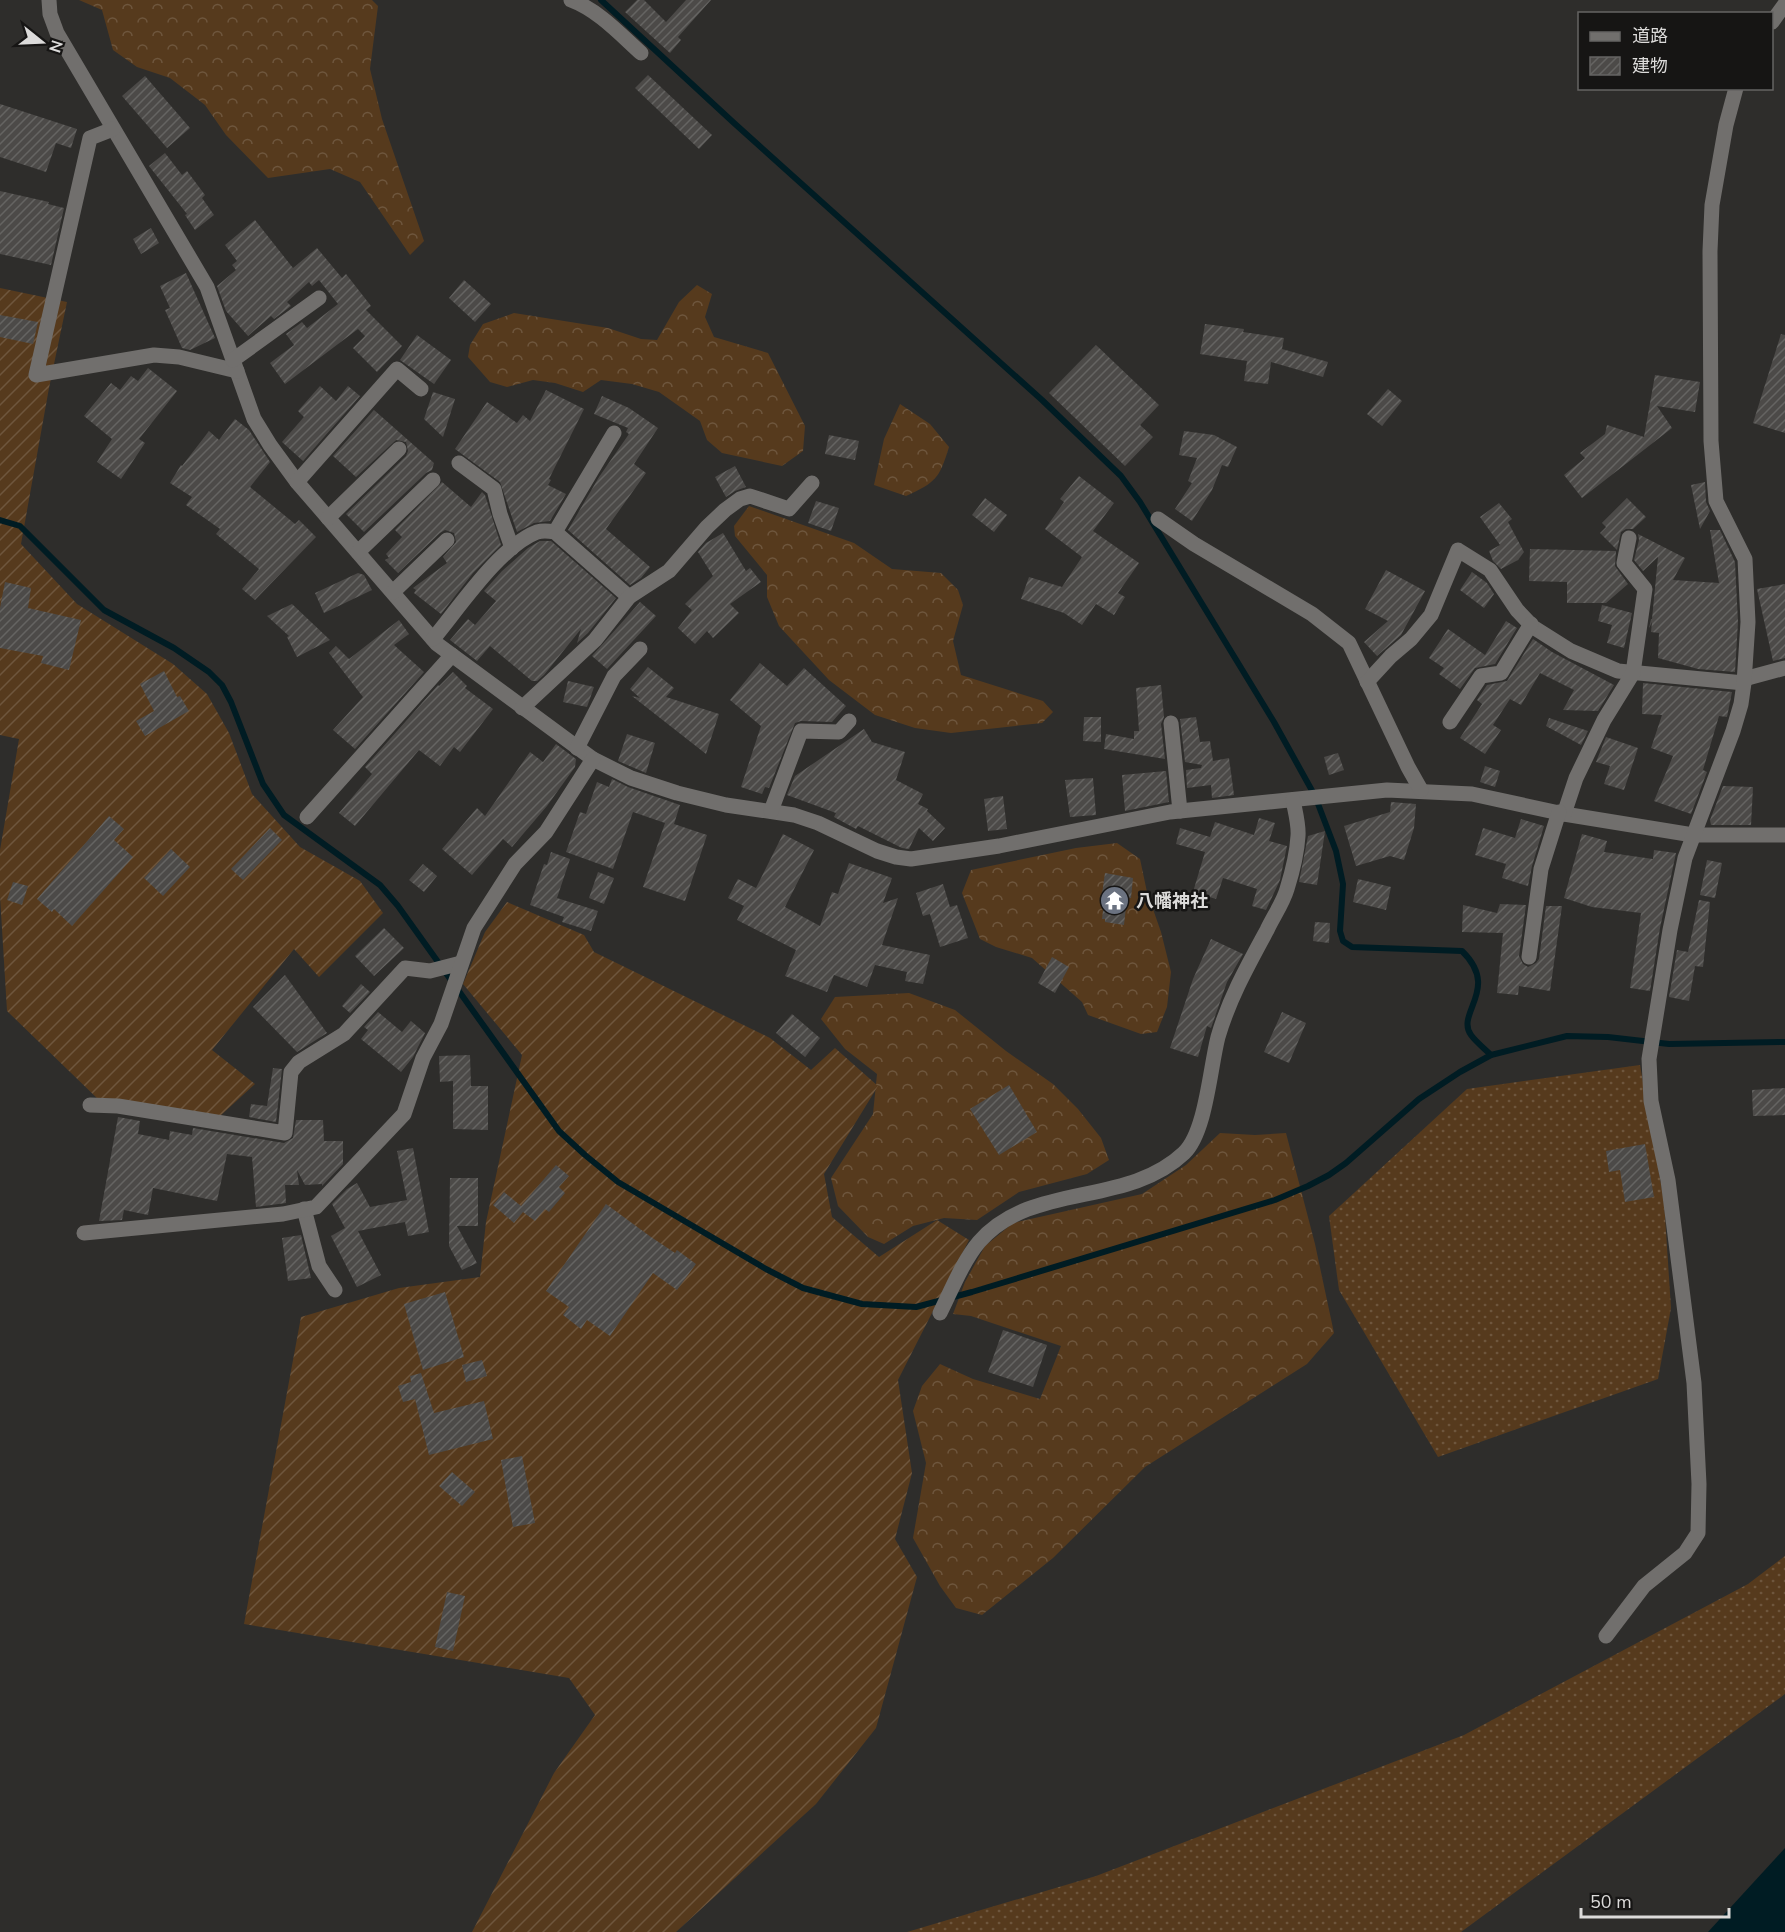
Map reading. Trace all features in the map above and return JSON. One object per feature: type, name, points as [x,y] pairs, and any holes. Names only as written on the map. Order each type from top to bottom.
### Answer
[{"type":"street","points":[[49,0],[50,14],[57,33],[207,287],[254,419],[297,482],[434,639],[577,748],[630,778],[726,805],[802,818],[877,851],[896,858],[911,859],[999,846],[1180,812],[1387,790],[1472,794],[1562,813],[1692,835],[1785,836]]},
{"type":"street","points":[[571,0],[582,4],[601,18],[641,53]]},
{"type":"street","points":[[1773,21],[1785,4]]},
{"type":"street","points":[[1606,1636],[1644,1586],[1685,1553],[1698,1533],[1699,1484],[1694,1383],[1668,1180],[1651,1101],[1649,1055],[1683,868],[1692,835],[1733,731],[1741,704],[1744,681],[1748,622],[1745,559],[1716,501],[1711,441],[1710,251],[1712,205],[1726,125],[1735,90]]},
{"type":"street","points":[[113,129],[90,138],[36,375],[154,355],[235,365],[319,298]]},
{"type":"street","points":[[297,482],[397,369],[421,389]]},
{"type":"street","points":[[555,532],[614,433]]},
{"type":"street","points":[[328,518],[399,448]]},
{"type":"street","points":[[459,463],[494,489],[512,548]]},
{"type":"street","points":[[358,552],[433,480]]},
{"type":"street","points":[[522,708],[595,640],[629,597],[669,571],[725,510],[750,496],[789,509],[812,483]]},
{"type":"street","points":[[1158,519],[1194,544],[1312,614],[1349,643],[1421,790]]},
{"type":"street","points":[[434,639],[496,563],[521,541],[546,530],[555,532],[629,597]]},
{"type":"street","points":[[1529,957],[1541,869],[1576,778],[1604,720],[1633,673],[1645,589],[1624,563],[1629,538]]},
{"type":"street","points":[[393,592],[447,540]]},
{"type":"street","points":[[1367,682],[1391,656],[1411,639],[1431,615],[1458,549],[1490,570],[1517,610],[1531,624],[1571,651],[1618,671],[1744,681],[1785,668]]},
{"type":"street","points":[[1450,722],[1480,676],[1501,673],[1531,624]]},
{"type":"street","points":[[577,748],[614,676],[640,649]]},
{"type":"street","points":[[307,817],[453,655]]},
{"type":"street","points":[[771,811],[801,731],[839,732],[849,721]]},
{"type":"street","points":[[1171,723],[1180,812]]},
{"type":"street","points":[[84,1233],[283,1214],[316,1207],[404,1114],[423,1058],[441,1024],[474,928],[515,864],[546,832],[593,759]]},
{"type":"street","points":[[940,1313],[979,1242],[1004,1220],[1024,1210],[1056,1200],[1140,1181],[1184,1153],[1193,1142],[1199,1128],[1217,1043],[1230,1000],[1286,891],[1299,834],[1300,799]]},
{"type":"street","points":[[90,1105],[117,1106],[285,1133],[291,1072],[299,1062],[344,1034],[405,968],[430,971],[461,963]]},
{"type":"street","points":[[304,1209],[319,1266],[335,1290]]},
{"type":"green space","points":[[79,0],[372,0],[378,6],[370,69],[382,119],[424,241],[410,255],[360,182],[330,169],[268,178],[226,135],[205,105],[170,78],[137,67],[113,50],[102,10]]},
{"type":"green space","points":[[697,285],[712,294],[705,317],[714,337],[768,353],[805,426],[803,451],[782,466],[722,453],[707,440],[700,421],[659,392],[632,384],[601,380],[583,392],[555,383],[533,380],[507,387],[490,382],[468,357],[470,345],[483,324],[514,313],[608,328],[641,339],[657,340],[679,302]]},
{"type":"green space","points":[[0,288],[67,302],[21,544],[77,604],[173,664],[207,694],[229,733],[252,794],[300,847],[360,881],[383,913],[319,977],[294,949],[212,1050],[255,1084],[220,1116],[100,1101],[7,1011],[0,896],[0,850],[19,739],[0,735]]},
{"type":"green space","points":[[900,404],[930,424],[949,447],[935,478],[924,487],[906,496],[874,485],[884,439]]},
{"type":"green space","points":[[749,506],[854,543],[892,569],[941,573],[958,590],[963,605],[953,641],[961,675],[1043,701],[1053,712],[1042,723],[951,733],[915,728],[875,715],[829,680],[779,626],[767,597],[767,575],[735,536],[734,526]]},
{"type":"green space","points":[[1117,843],[1140,859],[1147,892],[1161,932],[1171,972],[1167,1007],[1157,1032],[1141,1034],[1088,1015],[1082,1002],[1032,958],[996,947],[980,939],[962,893],[971,870],[1076,848]]},
{"type":"green space","points":[[507,902],[584,935],[594,952],[770,1038],[811,1070],[835,1048],[878,1086],[824,1174],[832,1217],[879,1257],[937,1220],[969,1240],[898,1380],[912,1473],[895,1539],[917,1577],[876,1728],[816,1804],[676,1932],[472,1932],[554,1773],[595,1715],[569,1678],[244,1624],[301,1317],[399,1288],[480,1277],[486,1222],[522,1055],[463,984],[485,932]]},
{"type":"green space","points":[[909,993],[955,1010],[1006,1051],[1053,1084],[1078,1109],[1101,1138],[1109,1160],[1087,1174],[1019,1192],[977,1220],[944,1218],[913,1226],[884,1244],[868,1237],[838,1206],[831,1178],[873,1114],[877,1074],[845,1049],[821,1019],[835,997]]},
{"type":"green space","points":[[1640,1065],[1664,1201],[1671,1308],[1658,1379],[1438,1457],[1339,1290],[1329,1216],[1467,1089]]},
{"type":"green space","points":[[1220,1133],[1255,1135],[1286,1133],[1315,1244],[1334,1333],[1307,1364],[1145,1467],[1053,1558],[982,1615],[956,1608],[940,1586],[913,1538],[926,1463],[913,1411],[922,1386],[940,1364],[973,1379],[1040,1399],[1061,1346],[971,1316],[953,1314],[965,1282],[985,1246],[1013,1223],[1142,1194],[1186,1165]]},
{"type":"green space","points":[[1785,1556],[1785,1694],[1461,1932],[907,1932],[1096,1876],[1464,1735],[1748,1584]]},
{"type":"water","points":[[1785,1848],[1785,1932],[1708,1932]]},
{"type":"building","points":[[637,0],[644,0],[666,22],[686,0],[711,0],[678,37],[681,40],[670,53],[625,12]]},
{"type":"building","points":[[648,75],[712,135],[699,149],[635,88]]},
{"type":"building","points":[[145,76],[190,128],[167,148],[122,96]]},
{"type":"building","points":[[0,104],[77,129],[71,148],[56,143],[46,172],[0,157]]},
{"type":"building","points":[[165,153],[182,175],[187,171],[205,195],[202,198],[214,215],[195,230],[185,215],[187,214],[149,166]]},
{"type":"building","points":[[0,191],[49,202],[48,204],[64,208],[51,265],[0,254]]},
{"type":"building","points":[[255,220],[293,268],[317,248],[342,278],[346,274],[371,306],[366,310],[402,346],[377,372],[353,348],[365,336],[358,329],[285,384],[270,363],[294,345],[286,334],[302,322],[307,328],[338,304],[319,280],[312,286],[309,282],[287,302],[291,306],[274,319],[271,316],[248,336],[226,311],[217,286],[236,270],[232,265],[237,261],[225,245]]},
{"type":"building","points":[[151,228],[159,243],[141,254],[133,239]]},
{"type":"building","points":[[186,273],[215,338],[190,350],[182,348],[165,310],[170,308],[160,286]]},
{"type":"building","points":[[464,280],[491,304],[475,322],[449,298]]},
{"type":"building","points":[[0,315],[38,322],[33,344],[0,337]]},
{"type":"building","points":[[1205,324],[1244,329],[1243,332],[1284,338],[1282,349],[1328,362],[1323,377],[1271,362],[1268,384],[1244,381],[1247,361],[1200,354]]},
{"type":"building","points":[[1781,334],[1785,335],[1785,433],[1753,423]]},
{"type":"building","points":[[417,335],[451,360],[434,384],[400,360]]},
{"type":"building","points":[[1096,345],[1159,405],[1140,425],[1153,437],[1125,466],[1049,393]]},
{"type":"building","points":[[148,368],[177,391],[139,439],[145,443],[121,479],[97,462],[112,439],[84,416],[111,383],[120,390],[131,376],[138,381]]},
{"type":"building","points":[[1655,375],[1700,382],[1695,412],[1657,406],[1672,428],[1582,498],[1564,475],[1585,458],[1580,453],[1605,434],[1607,425],[1644,437]]},
{"type":"building","points":[[320,386],[336,401],[348,386],[360,396],[303,461],[282,442],[304,417],[298,411]]},
{"type":"building","points":[[1388,389],[1402,401],[1382,426],[1367,414]]},
{"type":"building","points":[[546,390],[584,409],[549,479],[551,480],[548,485],[566,494],[550,521],[534,523],[517,532],[500,482],[455,449],[487,402],[517,423],[523,415],[530,421]]},
{"type":"building","points":[[433,392],[455,399],[443,437],[424,419]]},
{"type":"building","points":[[602,396],[629,408],[658,428],[634,464],[646,473],[606,529],[650,567],[641,578],[630,585],[568,530],[599,477],[629,434],[626,432],[628,428],[594,414]]},
{"type":"building","points":[[374,410],[434,463],[432,470],[426,473],[364,532],[346,514],[406,456],[408,451],[406,442],[396,440],[356,477],[333,456]]},
{"type":"building","points":[[235,419],[249,430],[270,462],[250,487],[295,524],[299,520],[316,537],[255,600],[242,589],[259,569],[216,534],[220,529],[186,505],[192,497],[170,483],[181,465],[209,431],[219,440]]},
{"type":"building","points":[[1184,431],[1214,435],[1237,447],[1228,467],[1222,465],[1212,490],[1192,521],[1175,509],[1192,483],[1188,481],[1197,458],[1179,455]]},
{"type":"building","points":[[829,435],[859,441],[855,460],[825,454]]},
{"type":"building","points":[[735,466],[746,487],[726,497],[715,477]]},
{"type":"building","points":[[1079,476],[1114,503],[1093,531],[1139,563],[1118,593],[1125,597],[1114,615],[1096,604],[1082,625],[1064,613],[1021,599],[1029,577],[1062,587],[1082,557],[1045,529],[1064,502],[1060,499]]},
{"type":"building","points":[[442,482],[471,507],[482,492],[485,495],[501,545],[473,573],[441,614],[414,593],[416,590],[413,588],[447,563],[443,557],[456,542],[454,533],[445,530],[440,533],[398,573],[385,560],[389,558],[386,554],[402,537],[395,530]]},
{"type":"building","points":[[1705,482],[1706,502],[1710,511],[1700,529],[1691,485]]},
{"type":"building","points":[[985,498],[1007,515],[994,532],[972,515]]},
{"type":"building","points":[[1627,498],[1646,517],[1633,529],[1621,532],[1617,550],[1600,533],[1606,527],[1602,523]]},
{"type":"building","points":[[816,501],[839,508],[831,531],[808,523]]},
{"type":"building","points":[[1499,503],[1512,519],[1508,522],[1524,552],[1518,560],[1501,569],[1493,561],[1489,551],[1500,545],[1480,517]]},
{"type":"building","points":[[1710,530],[1720,530],[1735,562],[1738,622],[1735,672],[1698,669],[1658,658],[1659,633],[1651,632],[1652,622],[1649,628],[1652,619],[1658,557],[1643,571],[1634,560],[1639,540],[1638,534],[1685,558],[1673,580],[1719,583]]},
{"type":"building","points":[[723,533],[746,571],[750,568],[761,582],[730,604],[739,613],[713,638],[707,631],[695,644],[678,628],[692,610],[685,604],[713,576],[698,552],[706,543]]},
{"type":"building","points":[[540,541],[551,541],[616,598],[588,633],[577,643],[581,629],[544,675],[537,681],[532,681],[490,646],[477,661],[450,640],[468,619],[475,625],[496,601],[484,591],[502,571],[528,548]]},
{"type":"building","points":[[1530,549],[1616,551],[1615,566],[1628,584],[1606,603],[1567,603],[1567,582],[1529,581]]},
{"type":"building","points":[[1386,570],[1425,591],[1401,635],[1377,656],[1364,642],[1388,621],[1365,609]]},
{"type":"building","points":[[1472,572],[1487,583],[1494,594],[1484,608],[1460,590]]},
{"type":"building","points":[[358,573],[364,575],[372,590],[324,613],[315,593]]},
{"type":"building","points":[[5,582],[31,588],[28,608],[81,620],[69,670],[41,663],[43,656],[0,648],[0,608]]},
{"type":"building","points":[[1785,584],[1785,658],[1773,661],[1757,589]]},
{"type":"building","points":[[640,602],[656,616],[607,669],[592,656]]},
{"type":"building","points":[[292,604],[330,640],[297,657],[287,637],[289,636],[267,616]]},
{"type":"building","points":[[1602,605],[1632,613],[1624,648],[1607,643],[1612,625],[1598,621]]},
{"type":"building","points":[[399,620],[409,634],[394,645],[424,672],[355,749],[333,730],[363,697],[329,653],[336,646],[349,659]]},
{"type":"building","points":[[1506,621],[1517,628],[1495,664],[1475,668],[1460,689],[1439,674],[1444,668],[1429,658],[1448,629],[1485,655]]},
{"type":"building","points":[[1533,639],[1552,652],[1614,685],[1598,711],[1563,710],[1574,690],[1540,673],[1521,705],[1510,699],[1493,725],[1501,730],[1485,754],[1460,738],[1482,704],[1477,700],[1487,685],[1507,681]]},
{"type":"building","points":[[760,663],[787,686],[804,668],[846,706],[832,722],[801,721],[795,723],[769,788],[765,787],[762,794],[741,787],[761,726],[730,700]]},
{"type":"building","points":[[648,667],[674,688],[666,697],[719,714],[706,754],[632,696],[640,698],[630,689]]},
{"type":"building","points":[[164,671],[177,697],[180,696],[189,711],[145,736],[136,721],[154,711],[140,684]]},
{"type":"building","points":[[453,672],[467,686],[465,688],[493,709],[460,752],[454,747],[440,766],[419,750],[355,826],[339,813],[372,774],[365,767],[438,685]]},
{"type":"building","points":[[568,681],[594,687],[587,707],[563,702]]},
{"type":"building","points":[[1643,683],[1732,692],[1727,717],[1719,716],[1703,770],[1707,772],[1691,814],[1654,801],[1673,756],[1651,748],[1662,715],[1642,714]]},
{"type":"building","points":[[1161,685],[1164,717],[1161,724],[1165,759],[1104,749],[1106,734],[1134,739],[1134,731],[1139,731],[1136,688]]},
{"type":"building","points":[[1084,717],[1101,717],[1101,742],[1083,741]]},
{"type":"building","points":[[1196,717],[1200,742],[1210,741],[1213,761],[1229,758],[1234,795],[1212,798],[1211,785],[1187,788],[1186,770],[1201,768],[1202,765],[1185,762],[1180,719]]},
{"type":"building","points":[[1549,718],[1588,731],[1581,745],[1546,726]]},
{"type":"building","points":[[864,729],[872,742],[905,752],[896,780],[923,794],[918,804],[928,809],[927,811],[945,828],[933,841],[919,828],[909,849],[902,848],[858,826],[856,829],[834,817],[836,813],[787,795],[795,776]]},
{"type":"building","points":[[627,734],[655,743],[646,773],[618,761]]},
{"type":"building","points":[[1606,737],[1638,748],[1624,790],[1604,784],[1610,766],[1596,762]]},
{"type":"building","points":[[556,744],[576,759],[575,767],[547,806],[512,847],[503,839],[472,875],[442,849],[477,808],[485,816],[530,752],[543,762]]},
{"type":"building","points":[[1338,753],[1344,770],[1329,775],[1324,757]]},
{"type":"building","points":[[1485,766],[1500,771],[1495,787],[1480,782]]},
{"type":"building","points":[[1166,771],[1169,802],[1125,811],[1122,775]]},
{"type":"building","points":[[1093,778],[1096,815],[1070,817],[1065,780]]},
{"type":"building","points":[[612,779],[680,805],[674,824],[707,835],[685,901],[643,887],[665,823],[633,812],[613,869],[566,852],[580,812],[586,814],[597,782],[609,787]]},
{"type":"building","points":[[1723,786],[1753,787],[1751,825],[1711,825],[1710,820]]},
{"type":"building","points":[[1003,796],[1007,829],[988,831],[984,799]]},
{"type":"building","points":[[1391,802],[1416,804],[1414,828],[1404,860],[1390,856],[1356,866],[1344,826],[1390,812]]},
{"type":"building","points":[[109,816],[124,829],[114,840],[133,857],[72,926],[54,909],[52,912],[37,899]]},
{"type":"building","points":[[1259,818],[1275,823],[1269,841],[1287,846],[1280,880],[1266,910],[1252,906],[1257,889],[1223,878],[1216,899],[1193,892],[1205,852],[1176,844],[1180,828],[1210,837],[1215,822],[1254,835]]},
{"type":"building","points":[[1521,819],[1544,826],[1528,886],[1502,878],[1506,864],[1475,855],[1483,828],[1515,838]]},
{"type":"building","points":[[270,828],[282,840],[243,880],[231,869]]},
{"type":"building","points":[[1325,831],[1317,885],[1299,882],[1308,836]]},
{"type":"building","points":[[783,834],[814,850],[785,907],[820,926],[832,892],[838,894],[849,863],[892,878],[883,903],[898,898],[882,945],[930,955],[923,984],[905,981],[907,972],[875,965],[867,987],[834,975],[827,992],[785,976],[796,950],[737,920],[744,906],[728,898],[738,879],[756,888]]},
{"type":"building","points":[[1582,834],[1607,841],[1604,852],[1653,859],[1654,850],[1676,853],[1660,928],[1650,991],[1630,988],[1641,913],[1592,907],[1564,898]]},
{"type":"building","points":[[171,849],[190,867],[163,896],[144,878]]},
{"type":"building","points":[[551,852],[570,859],[557,898],[598,911],[591,931],[562,922],[564,917],[530,905],[544,864],[547,865]]},
{"type":"building","points":[[1707,860],[1722,863],[1715,898],[1700,895]]},
{"type":"building","points":[[423,864],[437,876],[424,892],[409,880]]},
{"type":"building","points":[[598,872],[614,878],[604,904],[589,898]]},
{"type":"building","name":"八幡神社","points":[[1105,873],[1133,878],[1131,898],[1127,898],[1124,925],[1105,922],[1105,919],[1102,919]]},
{"type":"building","points":[[1358,879],[1391,887],[1386,910],[1353,902]]},
{"type":"building","points":[[13,882],[28,886],[22,905],[7,900]]},
{"type":"building","points":[[943,884],[950,907],[957,905],[968,938],[940,947],[930,914],[923,916],[916,893]]},
{"type":"building","points":[[1699,900],[1710,902],[1703,967],[1695,966],[1689,1001],[1669,997],[1677,950],[1688,952]]},
{"type":"building","points":[[1500,904],[1526,905],[1519,956],[1523,964],[1528,967],[1539,959],[1546,906],[1562,906],[1550,991],[1519,986],[1518,995],[1497,993],[1503,933],[1462,932],[1463,905],[1497,913]]},
{"type":"building","points":[[1315,922],[1330,923],[1329,943],[1313,941]]},
{"type":"building","points":[[384,928],[404,948],[374,976],[355,956]]},
{"type":"building","points":[[1211,939],[1243,954],[1227,982],[1211,1028],[1207,1026],[1198,1057],[1170,1048],[1193,979]]},
{"type":"building","points":[[1052,957],[1069,967],[1055,993],[1038,983]]},
{"type":"building","points":[[285,975],[327,1033],[297,1052],[253,1007]]},
{"type":"building","points":[[361,984],[370,992],[350,1013],[342,1006]]},
{"type":"building","points":[[378,1012],[402,1032],[411,1021],[425,1033],[413,1057],[401,1072],[361,1039],[368,1030],[364,1027]]},
{"type":"building","points":[[1282,1012],[1306,1023],[1289,1063],[1264,1052]]},
{"type":"building","points":[[792,1014],[820,1038],[805,1057],[776,1033]]},
{"type":"building","points":[[470,1055],[471,1086],[488,1086],[488,1130],[453,1129],[453,1081],[440,1082],[439,1056]]},
{"type":"building","points":[[273,1068],[282,1069],[276,1122],[249,1117],[251,1104],[267,1106]]},
{"type":"building","points":[[1009,1085],[1037,1132],[999,1155],[970,1109]]},
{"type":"building","points":[[1785,1088],[1785,1115],[1753,1116],[1752,1090]]},
{"type":"building","points":[[118,1117],[140,1121],[138,1134],[169,1140],[170,1131],[192,1135],[193,1128],[284,1143],[293,1138],[296,1120],[323,1120],[324,1141],[343,1141],[343,1164],[322,1186],[322,1184],[305,1185],[297,1170],[299,1185],[285,1185],[286,1203],[256,1207],[252,1157],[227,1154],[217,1201],[153,1188],[148,1215],[124,1210],[122,1220],[99,1221]]},
{"type":"building","points":[[1645,1144],[1654,1197],[1625,1202],[1620,1170],[1609,1172],[1606,1151]]},
{"type":"building","points":[[413,1148],[429,1232],[408,1236],[405,1222],[358,1231],[381,1275],[357,1287],[331,1236],[345,1228],[332,1204],[347,1189],[357,1183],[370,1207],[407,1200],[397,1151]]},
{"type":"building","points":[[556,1165],[569,1176],[559,1187],[565,1193],[549,1212],[545,1209],[535,1221],[523,1212],[514,1223],[493,1205],[504,1192],[521,1206]]},
{"type":"building","points":[[450,1178],[478,1178],[478,1226],[457,1226],[477,1263],[462,1270],[449,1246]]},
{"type":"building","points":[[606,1204],[675,1253],[677,1250],[696,1264],[677,1290],[653,1273],[610,1336],[587,1320],[581,1329],[563,1315],[569,1307],[546,1291]]},
{"type":"building","points":[[301,1235],[311,1278],[288,1281],[282,1238]]},
{"type":"building","points":[[445,1292],[464,1357],[423,1370],[404,1304]]},
{"type":"building","points":[[1003,1330],[1047,1345],[1033,1387],[988,1372]]},
{"type":"building","points":[[482,1360],[487,1376],[466,1382],[462,1365]]},
{"type":"building","points":[[421,1373],[434,1413],[484,1401],[493,1439],[429,1455],[415,1399],[403,1402],[398,1386],[411,1382],[410,1376]]},
{"type":"building","points":[[522,1456],[535,1523],[513,1527],[501,1460]]},
{"type":"building","points":[[452,1472],[475,1492],[462,1506],[439,1486]]},
{"type":"building","points":[[447,1592],[465,1596],[453,1651],[435,1647]]},
{"type":"waterway","points":[[601,0],[1042,400],[1121,476],[1140,502],[1274,722],[1315,796],[1336,851],[1343,884],[1340,931],[1343,941],[1352,947],[1462,951],[1473,965],[1478,977],[1478,988],[1468,1018],[1468,1027],[1473,1038],[1491,1055]]},
{"type":"waterway","points":[[0,520],[20,526],[104,610],[174,648],[209,672],[222,685],[231,702],[263,784],[284,815],[380,885],[398,906],[559,1131],[618,1182],[766,1269],[803,1288],[862,1304],[916,1307],[1275,1200],[1329,1175],[1419,1099],[1491,1055],[1567,1036],[1608,1037],[1669,1044],[1785,1042]]},
{"type":"place","name":"八幡神社","points":[[1115,901]]}]
